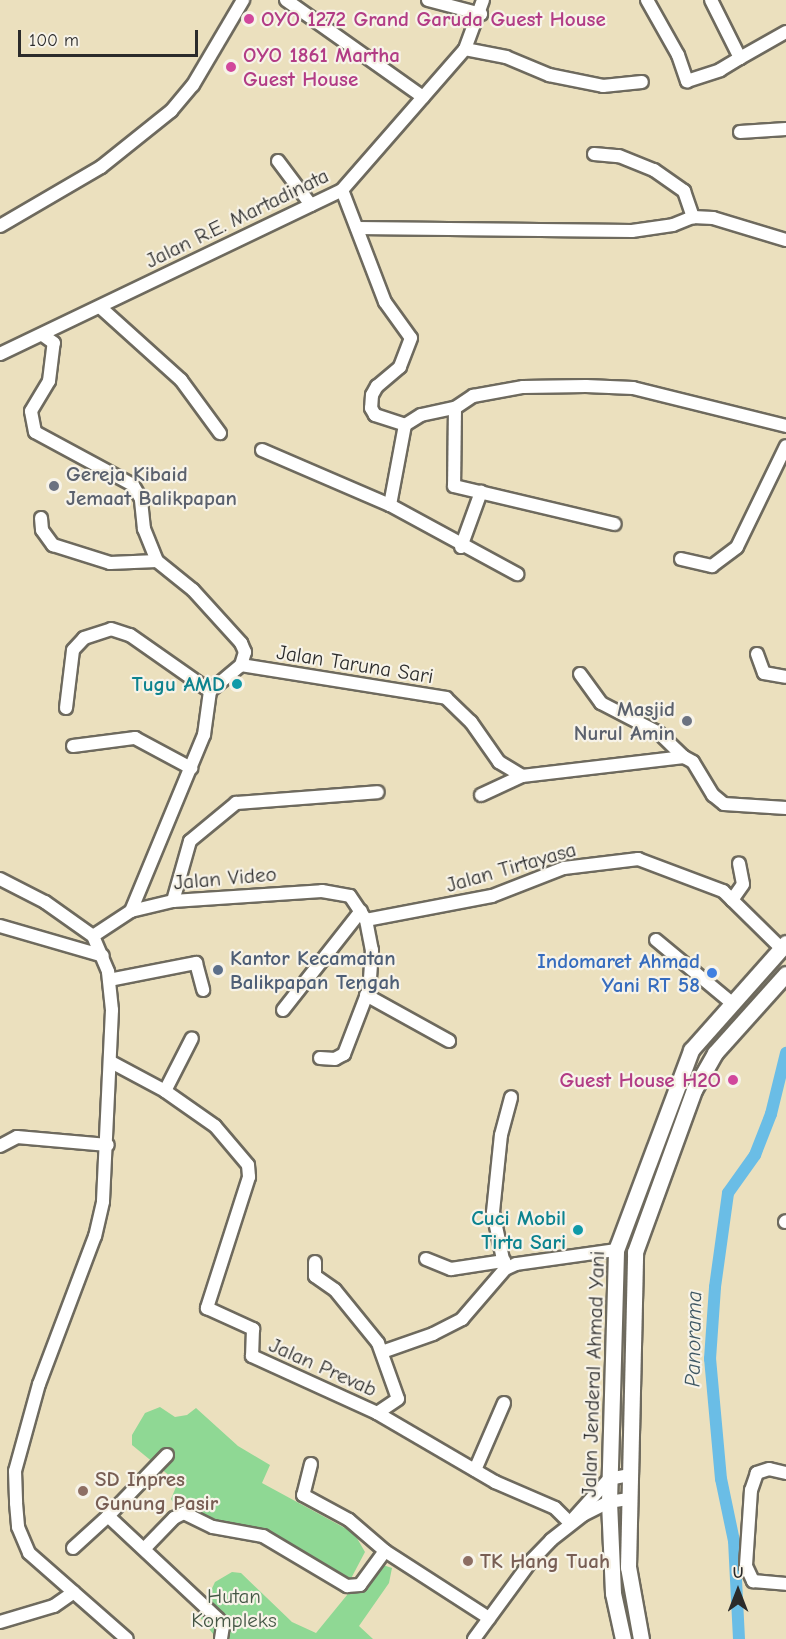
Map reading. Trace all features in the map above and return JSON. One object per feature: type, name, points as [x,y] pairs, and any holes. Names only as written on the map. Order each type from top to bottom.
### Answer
[{"type":"main road","name":"Jalan Jenderal Ahmad Yani","points":[[623,1639],[613,1593],[609,1502],[616,1250],[691,1050],[784,946]]},
{"type":"main road","name":"Jalan Jenderal Ahmad Yani","points":[[641,1639],[628,1567],[635,1252],[694,1090],[715,1053],[786,974]]},
{"type":"street","points":[[0,226],[101,167],[171,111],[193,85],[243,0]]},
{"type":"street","points":[[286,0],[423,97]]},
{"type":"street","points":[[428,0],[481,14]]},
{"type":"street","name":"Jalan R.E. Martadinata","points":[[0,354],[44,336],[342,190],[465,49],[481,14],[483,0]]},
{"type":"street","points":[[647,0],[678,55],[687,81],[720,70],[786,32]]},
{"type":"street","points":[[711,0],[740,58]]},
{"type":"street","points":[[465,49],[506,57],[549,75],[603,86],[642,82]]},
{"type":"street","points":[[740,132],[786,129]]},
{"type":"street","points":[[594,154],[619,156],[654,170],[684,191],[693,217]]},
{"type":"street","points":[[278,161],[311,205]]},
{"type":"street","points":[[342,190],[385,302],[404,326],[411,343],[400,367],[377,386],[370,408],[384,420],[405,425],[421,416],[455,408],[473,396],[523,387],[633,388],[786,426]]},
{"type":"street","points":[[357,228],[633,231],[673,225],[693,217],[714,218],[786,240]]},
{"type":"street","points":[[100,307],[181,380],[220,433]]},
{"type":"street","points":[[44,336],[54,343],[49,381],[31,411],[35,432],[133,485],[141,499],[144,529],[157,561],[193,590],[242,643],[245,652],[241,665],[210,691],[204,735],[131,911]]},
{"type":"street","points":[[455,408],[452,483],[615,525]]},
{"type":"street","points":[[390,505],[405,425]]},
{"type":"street","points":[[681,559],[712,566],[737,547],[786,446]]},
{"type":"street","points":[[262,450],[390,505],[462,547],[517,574]]},
{"type":"street","points":[[462,547],[482,492]]},
{"type":"street","points":[[40,518],[42,530],[53,545],[110,563],[157,561]]},
{"type":"street","points":[[66,708],[73,650],[84,638],[111,629],[130,635],[210,691]]},
{"type":"street","points":[[757,654],[765,674],[786,677]]},
{"type":"street","name":"Jalan Taruna Sari","points":[[241,665],[446,698],[471,722],[499,762],[522,776]]},
{"type":"street","points":[[580,674],[601,703],[659,733],[684,757],[693,762],[713,795],[724,804],[786,808]]},
{"type":"street","points":[[74,746],[135,738],[191,768]]},
{"type":"street","points":[[481,795],[522,776],[684,757]]},
{"type":"street","points":[[173,901],[190,841],[236,803],[378,792]]},
{"type":"street","name":"Jalan Tirtayasa","points":[[364,915],[492,896],[564,868],[635,860],[720,889],[784,946]]},
{"type":"street","points":[[732,900],[743,884],[739,863]]},
{"type":"street","points":[[0,879],[45,902],[93,936],[103,956],[109,980],[111,1062],[103,1202],[95,1236],[39,1384],[15,1471],[18,1527],[25,1548],[127,1639]]},
{"type":"street","name":"Jalan Video","points":[[93,936],[131,911],[173,901],[329,891],[350,896],[364,915]]},
{"type":"street","points":[[320,1059],[335,1059],[344,1054],[366,995],[372,950],[364,915]]},
{"type":"street","points":[[283,1010],[364,915]]},
{"type":"street","points":[[0,926],[103,956]]},
{"type":"street","points":[[656,940],[733,1004]]},
{"type":"street","points":[[109,980],[196,963],[203,990]]},
{"type":"street","points":[[366,995],[448,1041]]},
{"type":"street","points":[[165,1091],[192,1038]]},
{"type":"street","name":"Jalan Prevab","points":[[111,1062],[165,1091],[214,1126],[237,1149],[249,1170],[207,1301],[207,1308],[213,1313],[253,1329],[252,1356],[377,1413],[476,1470],[555,1508],[570,1523]]},
{"type":"street","points":[[382,1352],[433,1334],[462,1319],[480,1302],[505,1265],[493,1212],[501,1135],[511,1097]]},
{"type":"street","points":[[0,1146],[17,1137],[108,1145]]},
{"type":"street","points":[[426,1260],[450,1269],[505,1265],[543,1257],[616,1250]]},
{"type":"street","points":[[315,1262],[315,1276],[335,1290],[370,1331],[382,1352],[398,1399],[377,1413]]},
{"type":"street","points":[[476,1470],[504,1403]]},
{"type":"street","points":[[74,1548],[167,1455]]},
{"type":"street","points":[[311,1464],[303,1495],[349,1520],[385,1551],[489,1618]]},
{"type":"street","points":[[786,1473],[769,1469],[757,1473],[751,1490],[746,1566],[753,1581],[786,1584]]},
{"type":"street","points":[[474,1639],[531,1561],[570,1523],[589,1499],[609,1479],[630,1475]]},
{"type":"street","points":[[570,1523],[609,1502],[629,1498]]},
{"type":"street","points":[[144,1549],[174,1518],[184,1513],[213,1527],[263,1536],[347,1586],[360,1585],[385,1551]]},
{"type":"street","points":[[108,1516],[219,1619],[223,1626],[221,1639]]},
{"type":"street","points":[[0,1622],[54,1606],[74,1592]]},
{"type":"green space","name":"Hutan Kompleks","points":[[160,1407],[175,1417],[187,1415],[196,1408],[238,1446],[270,1465],[262,1483],[354,1533],[365,1552],[346,1588],[267,1544],[179,1512],[171,1499],[176,1487],[171,1477],[132,1445],[132,1435],[145,1413]]},
{"type":"green space","name":"Hutan Kompleks","points":[[374,1562],[392,1568],[389,1583],[359,1626],[373,1639],[217,1639],[199,1616],[215,1582],[232,1572],[241,1573],[292,1622],[316,1633]]},
{"type":"waterway","name":"Panorama","points":[[739,1639],[734,1541],[721,1479],[710,1359],[715,1287],[728,1193],[755,1155],[771,1114],[786,1053]]},
{"type":"place","name":"OYO 1272 Grand Garuda Guest House","points":[[249,19]]},
{"type":"place","name":"OYO 1861 Martha Guest House","points":[[231,67]]},
{"type":"place","name":"Gereja Kibaid Jemaat Balikpapan","points":[[54,486]]},
{"type":"place","name":"Tugu AMD","points":[[237,684]]},
{"type":"place","name":"Masjid Nurul Amin","points":[[687,721]]},
{"type":"place","name":"Kantor Kecamatan Balikpapan Tengah","points":[[218,970]]},
{"type":"place","name":"Indomaret Ahmad Yani RT 58","points":[[712,973]]},
{"type":"place","name":"Guest House H2O","points":[[733,1080]]},
{"type":"place","name":"Cuci Mobil Tirta Sari","points":[[578,1230]]},
{"type":"place","name":"SD Inpres Gunung Pasir","points":[[83,1491]]},
{"type":"place","name":"TK Hang Tuah","points":[[468,1561]]}]
